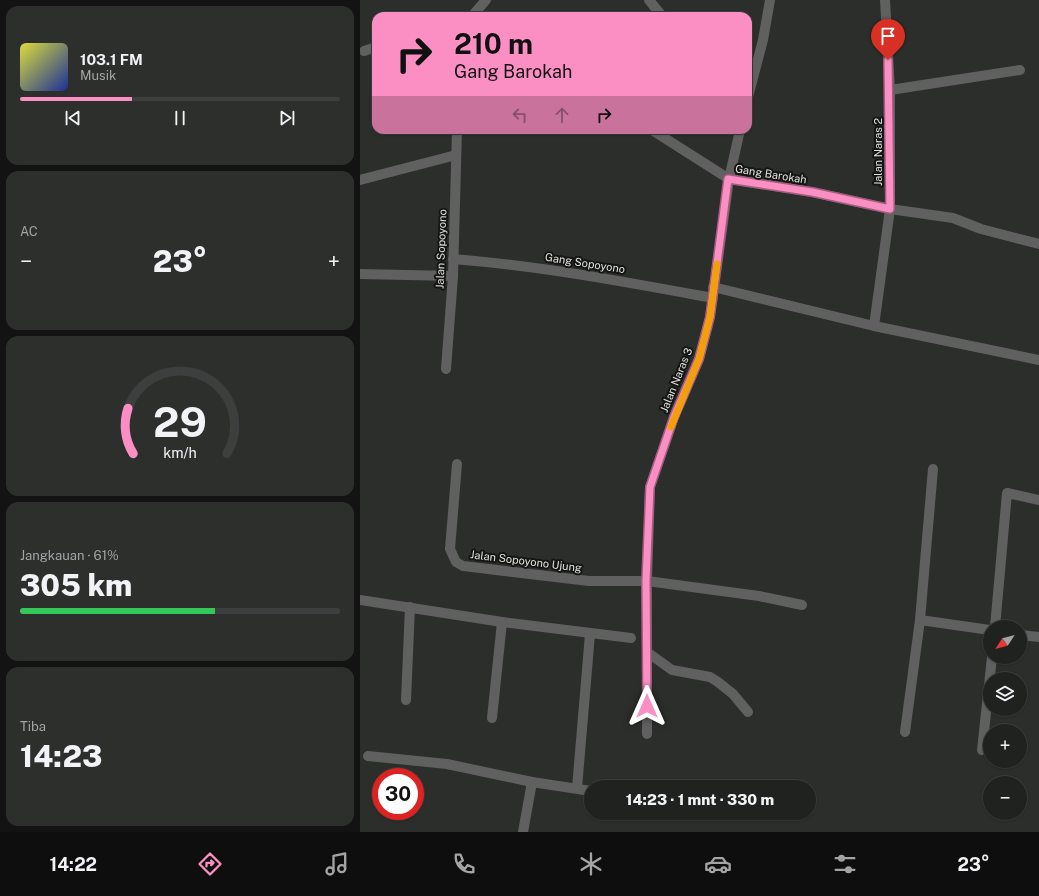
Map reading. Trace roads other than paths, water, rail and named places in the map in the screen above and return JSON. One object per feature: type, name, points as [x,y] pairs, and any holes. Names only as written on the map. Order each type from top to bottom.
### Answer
[{"type":"street","points":[[476,12],[486,0]]},
{"type":"street","points":[[649,0],[659,12]]},
{"type":"street","points":[[752,81],[763,40],[770,0]]},
{"type":"street","name":"Jalan Naras 2","points":[[874,326],[890,209],[890,90],[885,0]]},
{"type":"street","points":[[364,51],[372,48]]},
{"type":"street","points":[[890,90],[1020,70]]},
{"type":"street","name":"Jalan Sopoyono","points":[[446,370],[454,276],[453,259],[457,134]]},
{"type":"street","name":"Gang Barokah","points":[[658,134],[728,179],[812,192],[890,209],[953,218],[981,228],[1039,244]]},
{"type":"street","name":"Jalan Naras 3","points":[[647,734],[646,581],[650,487],[674,417],[699,359],[710,317],[728,179],[739,134]]},
{"type":"street","points":[[360,180],[456,156]]},
{"type":"street","name":"Gang Sopoyono","points":[[453,259],[501,263],[577,273],[713,298]]},
{"type":"street","points":[[360,274],[454,276]]},
{"type":"street","points":[[714,287],[874,326],[1039,360]]},
{"type":"street","name":"Jalan Sopoyono Ujung","points":[[457,464],[450,549],[451,556],[456,562],[464,566],[589,581],[646,581]]},
{"type":"street","points":[[905,732],[920,620],[933,469]]},
{"type":"street","points":[[996,620],[1007,494],[1039,500]]},
{"type":"street","points":[[646,581],[759,596],[802,605]]},
{"type":"street","points":[[360,600],[502,622],[632,638]]},
{"type":"street","points":[[406,700],[410,607]]},
{"type":"street","points":[[920,620],[983,629]]},
{"type":"street","points":[[492,718],[502,622]]},
{"type":"street","points":[[577,788],[590,634]]},
{"type":"street","points":[[1027,635],[1039,637]]},
{"type":"street","points":[[647,652],[672,670],[714,679],[733,694],[748,712]]},
{"type":"street","points":[[982,750],[991,664]]},
{"type":"street","points":[[368,756],[447,764],[532,782],[584,790]]},
{"type":"street","points":[[523,832],[532,782]]}]
